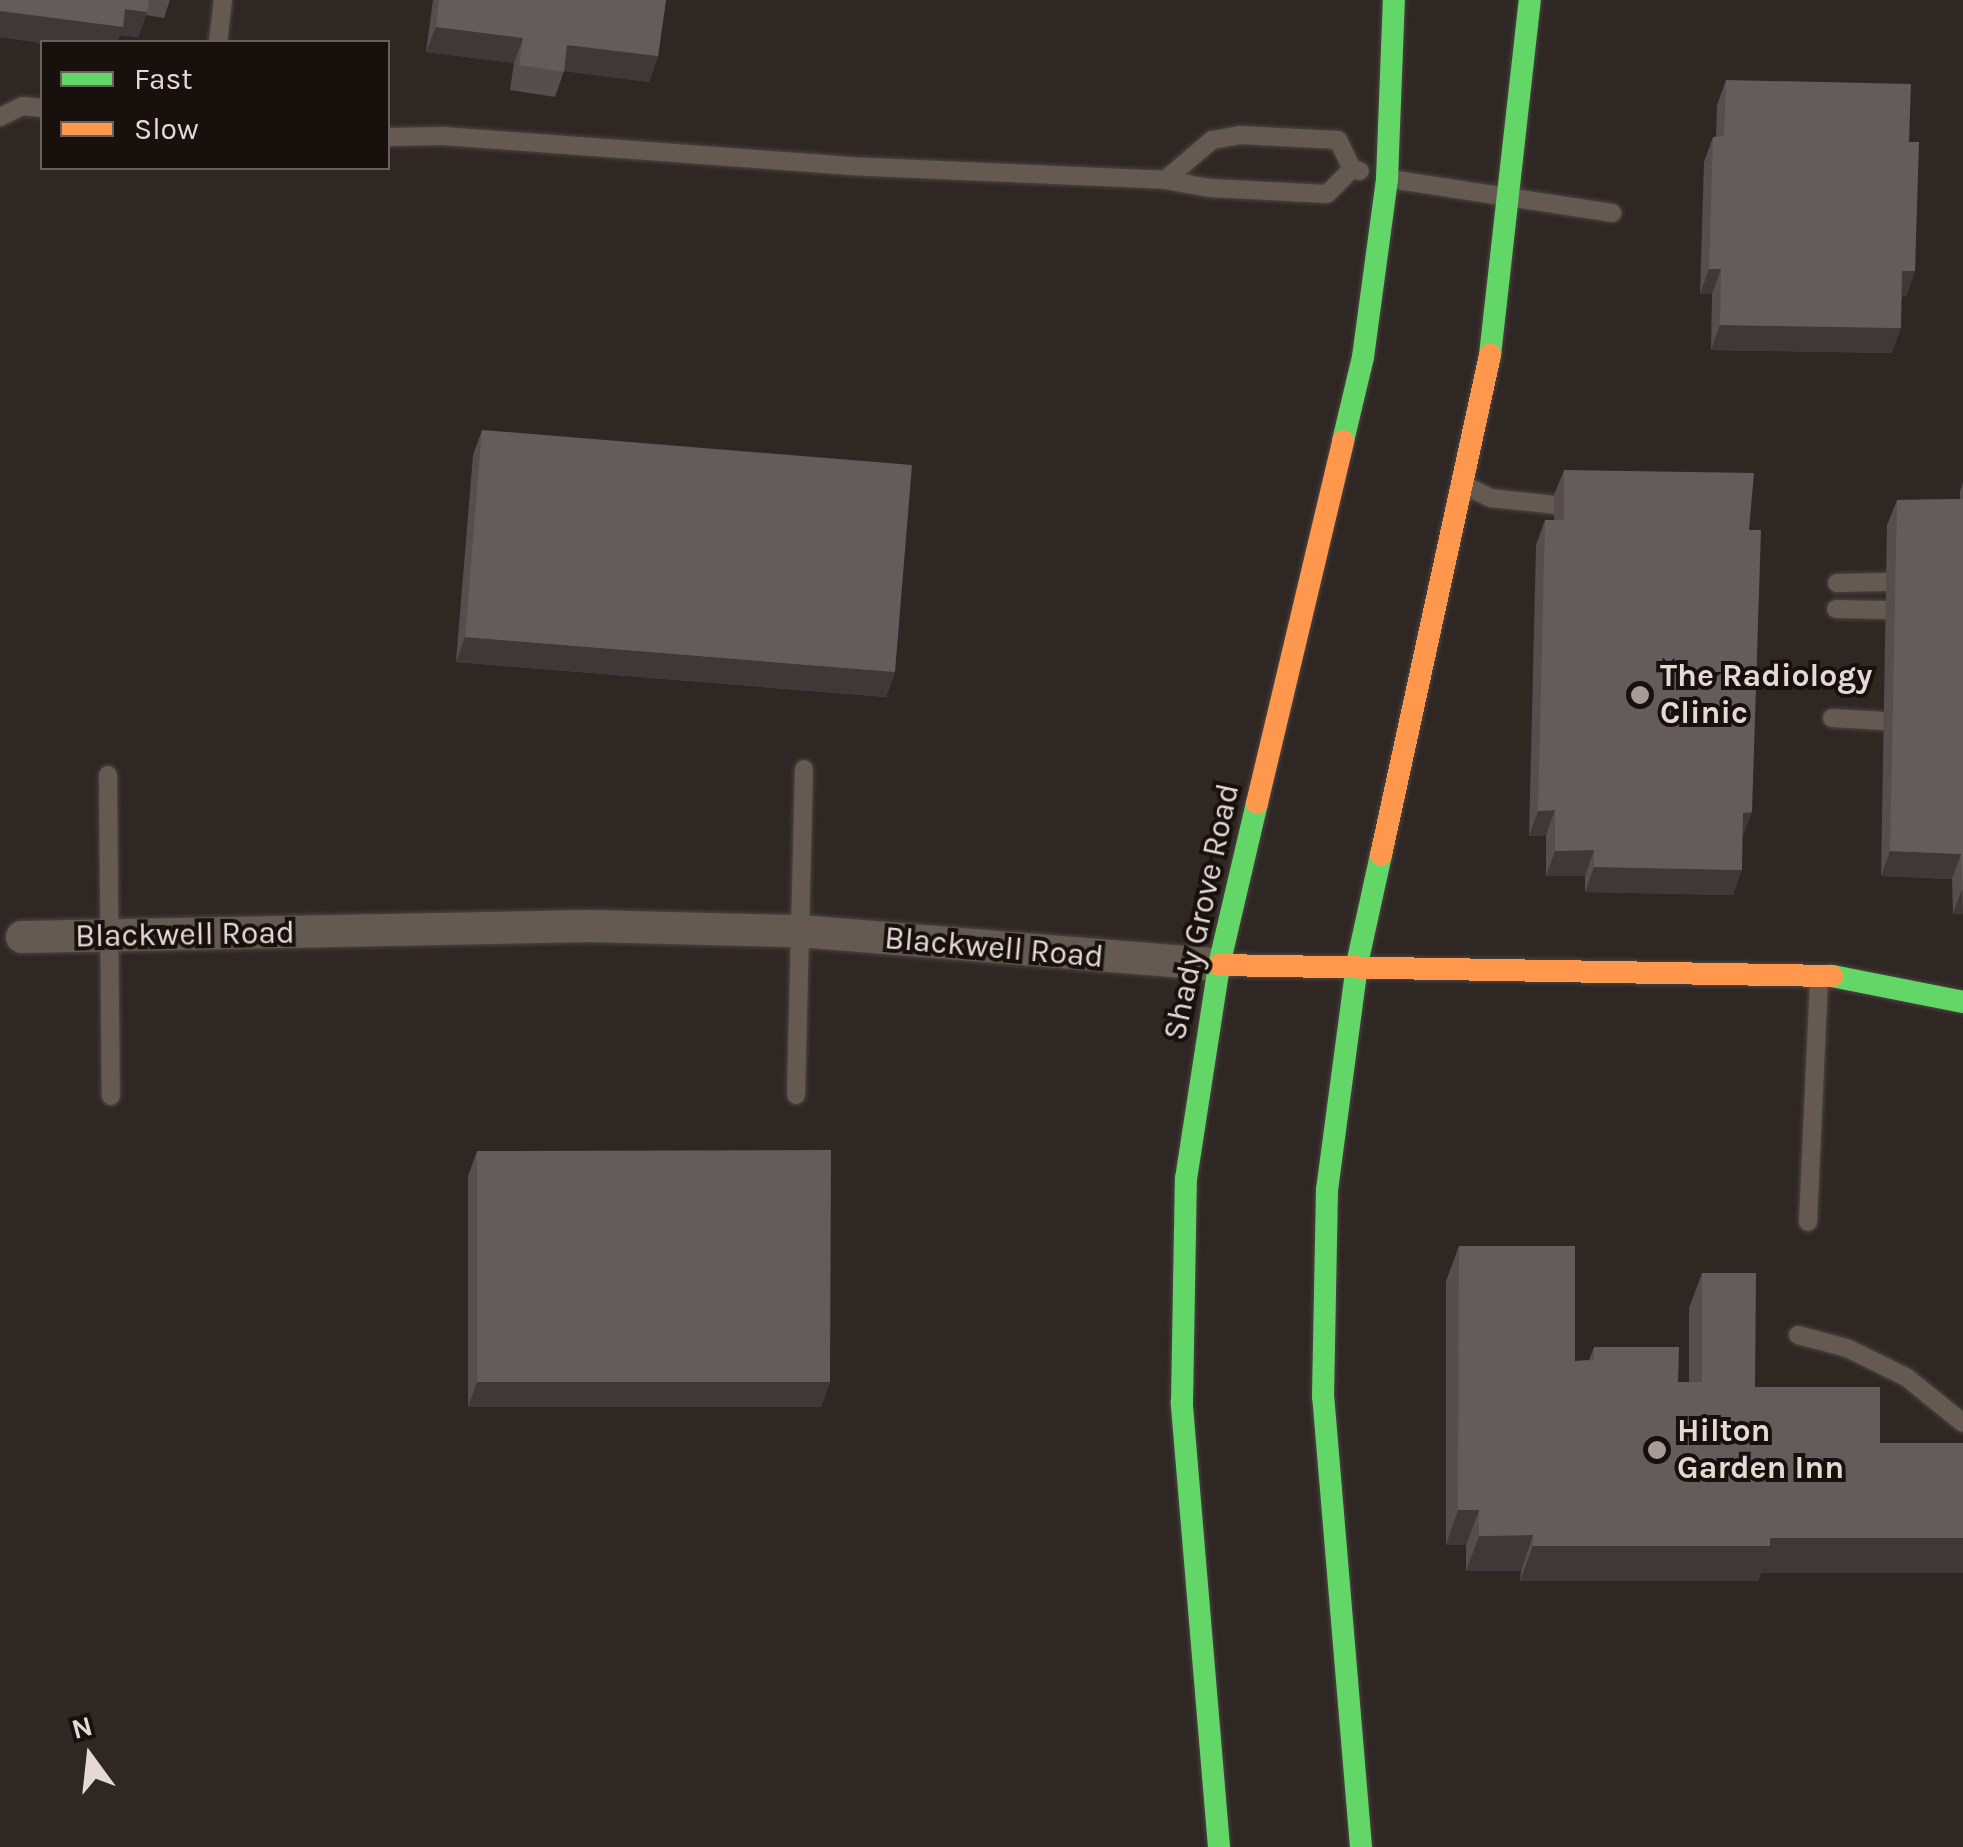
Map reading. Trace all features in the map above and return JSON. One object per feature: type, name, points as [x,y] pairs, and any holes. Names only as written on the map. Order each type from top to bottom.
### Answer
[{"type":"main road","name":"Shady Grove Road","points":[[1219,1847],[1182,1402],[1186,1179],[1219,965],[1363,357],[1387,178],[1394,0]]},
{"type":"main road","points":[[1361,1847],[1323,1398],[1327,1190],[1358,964],[1495,334],[1530,0]]},
{"type":"main road","name":"Blackwell Road","points":[[1219,965],[1819,972],[1963,1002]]},
{"type":"street","name":"Blackwell Road","points":[[22,937],[589,926],[799,931],[1219,965]]},
{"type":"lane","points":[[218,40],[223,0]]},
{"type":"lane","points":[[0,117],[23,106],[40,108]]},
{"type":"lane","points":[[1165,180],[1212,140],[1239,135],[1338,140],[1352,169],[1509,201],[1612,213]]},
{"type":"lane","points":[[390,137],[443,136],[848,166],[1165,180],[1210,188],[1328,194],[1352,169]]},
{"type":"lane","points":[[1464,485],[1492,498],[1554,505]]},
{"type":"lane","points":[[1836,583],[1886,582]]},
{"type":"lane","points":[[1836,609],[1886,610]]},
{"type":"lane","points":[[1832,718],[1884,721]]},
{"type":"lane","points":[[796,1095],[804,769]]},
{"type":"lane","points":[[108,775],[111,1096]]},
{"type":"lane","points":[[1808,1222],[1819,972]]},
{"type":"lane","points":[[1798,1336],[1847,1348],[1906,1377],[1963,1423]]},
{"type":"building","points":[[0,0],[149,0],[147,12],[125,9],[123,27],[0,11]]},
{"type":"building","points":[[439,0],[666,0],[658,56],[567,45],[564,72],[519,65],[523,38],[436,27]]},
{"type":"building","points":[[1726,80],[1911,84],[1909,142],[1919,142],[1915,271],[1902,271],[1901,328],[1720,325],[1721,269],[1709,269],[1713,137],[1724,136]]},
{"type":"building","points":[[482,430],[912,465],[895,672],[465,637]]},
{"type":"building","name":"The Radiology Clinic","points":[[1564,470],[1754,473],[1749,530],[1761,530],[1752,812],[1743,813],[1742,870],[1594,867],[1594,850],[1555,851],[1555,810],[1538,811],[1545,520],[1564,520]]},
{"type":"building","points":[[1963,499],[1963,889],[1961,854],[1890,851],[1897,500]]},
{"type":"building","points":[[831,1150],[830,1382],[477,1382],[477,1151]]},
{"type":"building","name":"Hilton Garden Inn","points":[[1459,1246],[1575,1246],[1575,1361],[1594,1360],[1594,1347],[1679,1347],[1678,1382],[1702,1382],[1702,1273],[1756,1273],[1755,1387],[1880,1387],[1880,1443],[1963,1443],[1963,1538],[1770,1538],[1770,1546],[1533,1546],[1533,1535],[1479,1536],[1479,1510],[1458,1510]]},
{"type":"traffic: fast","points":[[1343,441],[1363,357],[1387,179],[1394,0]]},
{"type":"traffic: fast","points":[[1490,355],[1530,0]]},
{"type":"traffic: fast","points":[[1219,1847],[1182,1402],[1186,1179],[1219,965],[1257,803]]},
{"type":"traffic: fast","points":[[1361,1847],[1323,1397],[1327,1190],[1357,964],[1381,855]]},
{"type":"traffic: fast","points":[[1832,976],[1963,1002]]},
{"type":"traffic: slow","points":[[1381,855],[1490,355]]},
{"type":"traffic: slow","points":[[1257,803],[1343,441]]},
{"type":"traffic: slow","points":[[1219,965],[1832,976]]},
{"type":"place","name":"The Radiology Clinic","points":[[1640,695]]},
{"type":"place","name":"Hilton Garden Inn","points":[[1657,1450]]}]
